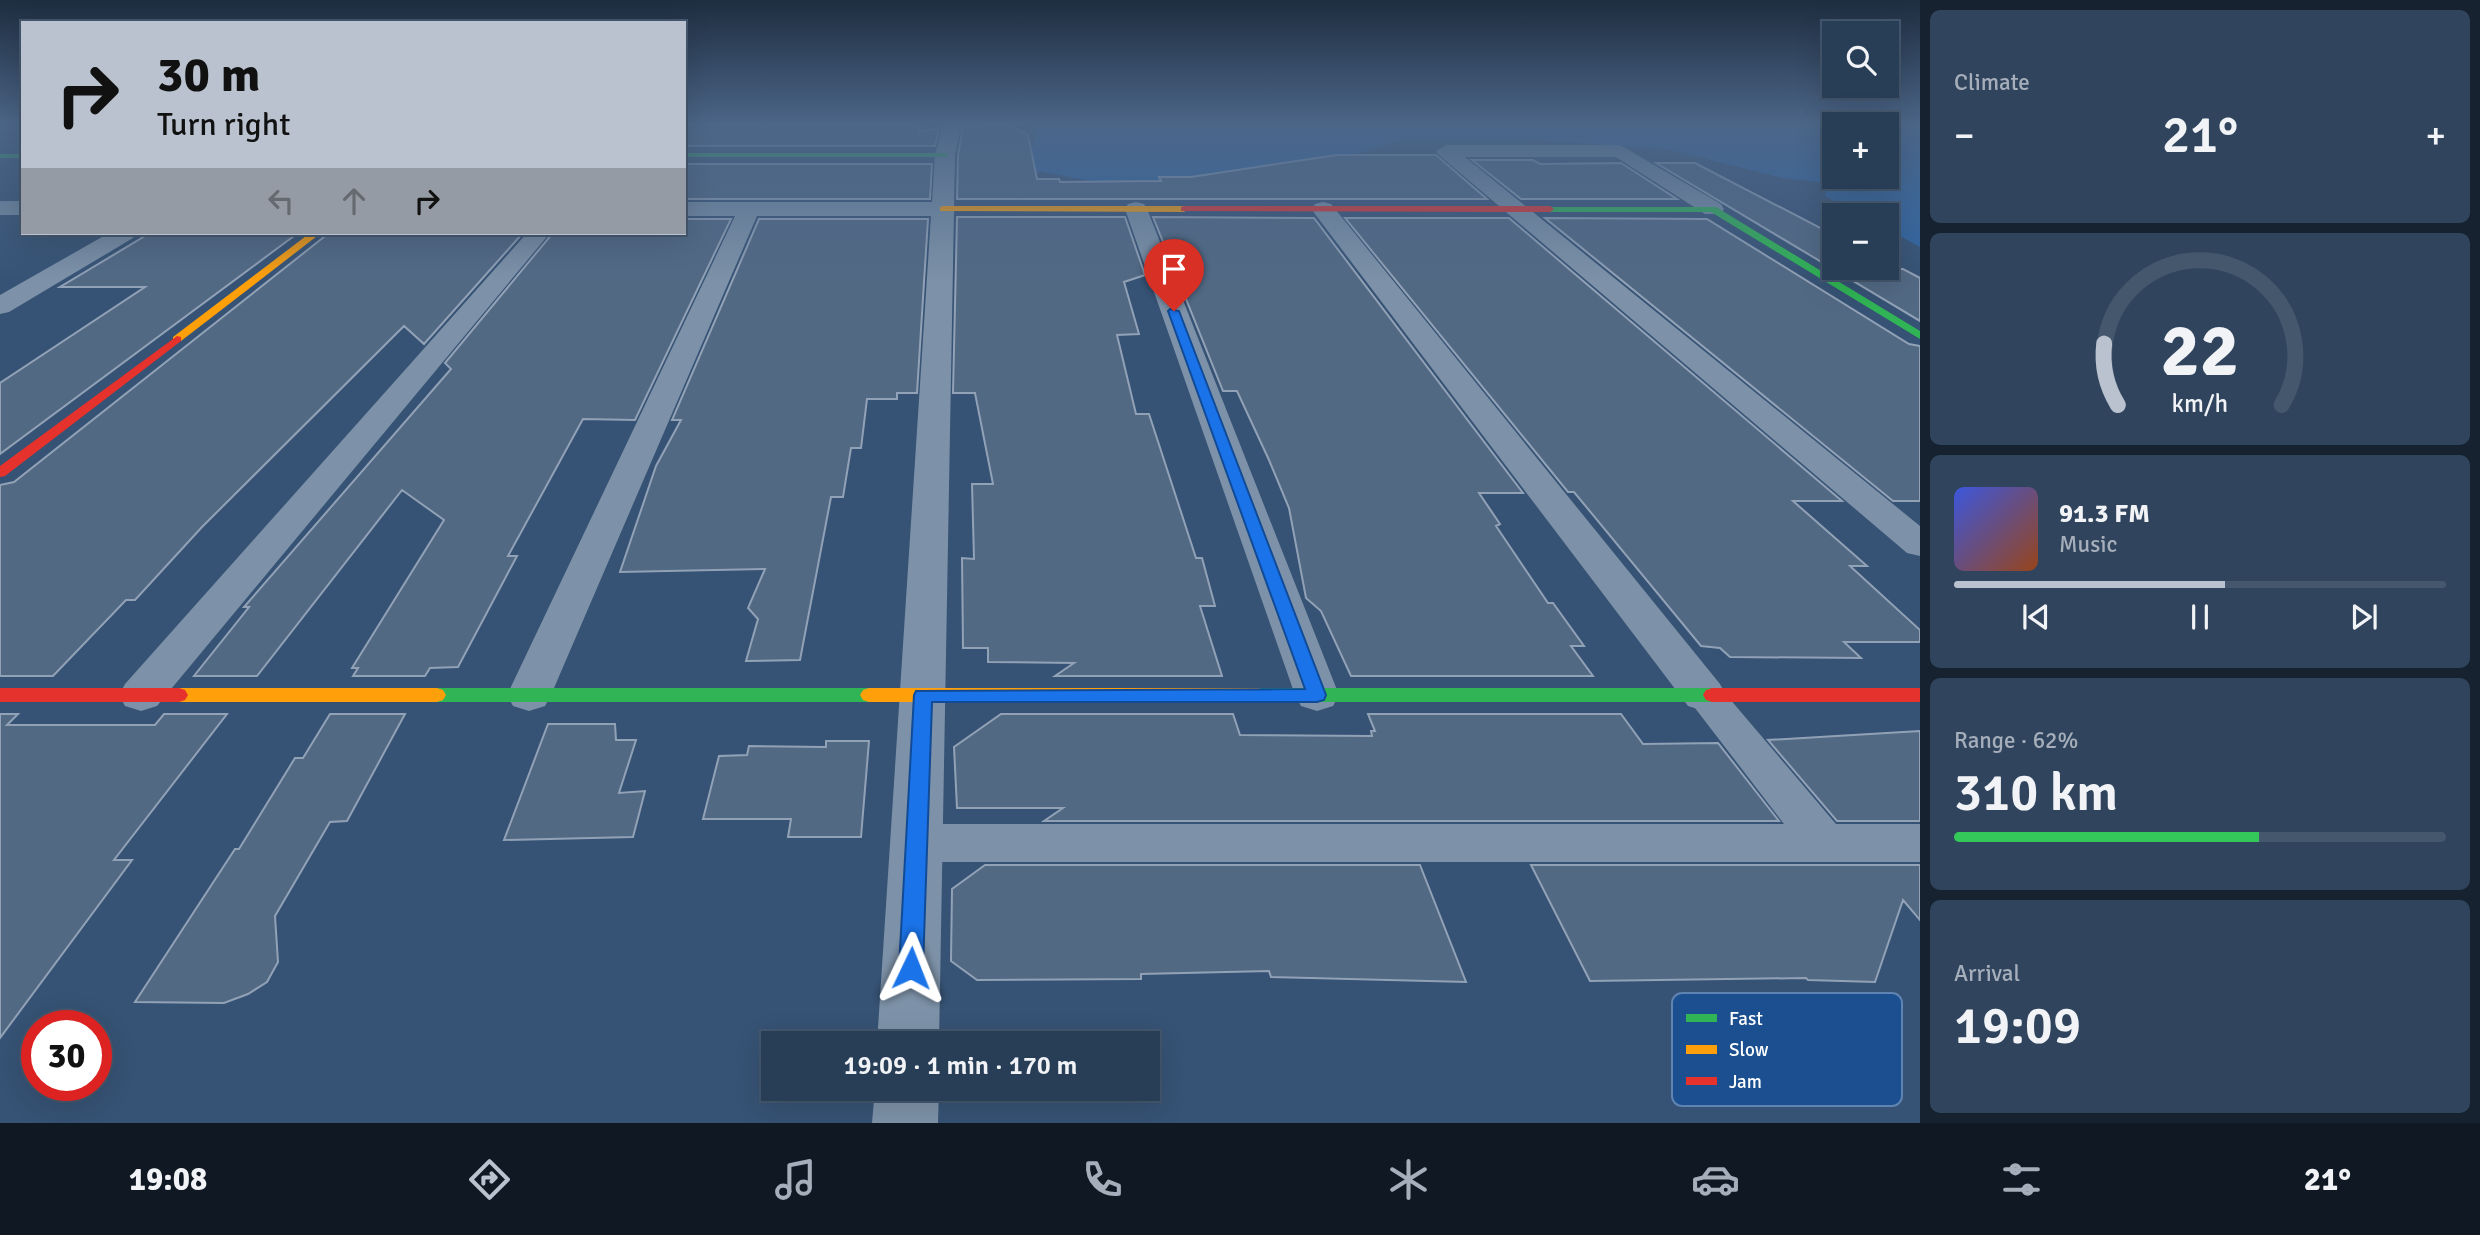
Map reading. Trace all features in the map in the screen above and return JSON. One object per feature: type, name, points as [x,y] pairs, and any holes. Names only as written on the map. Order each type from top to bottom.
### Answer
[{"type":"street","points":[[908,1031],[944,177]]},
{"type":"street","points":[[1479,177],[1920,545]]},
{"type":"street","points":[[1662,177],[1920,336]]},
{"type":"street","points":[[0,208],[21,208]]},
{"type":"street","points":[[686,209],[1713,209]]},
{"type":"street","points":[[529,695],[748,209]]},
{"type":"street","points":[[1136,209],[1317,695]]},
{"type":"street","points":[[1322,209],[1704,695]]},
{"type":"street","points":[[0,306],[122,235]]},
{"type":"street","points":[[0,473],[313,235]]},
{"type":"street","points":[[141,695],[537,235]]},
{"type":"street","points":[[0,695],[1920,695]]},
{"type":"street","points":[[905,1123],[906,1101]]},
{"type":"lane","points":[[1704,695],[1825,843]]},
{"type":"lane","points":[[916,843],[1920,843]]},
{"type":"shaded area","points":[[1071,177],[1278,177],[1118,186]]},
{"type":"shaded area","points":[[1781,177],[1822,177],[1822,182],[1783,178]]},
{"type":"shaded area","points":[[1899,177],[1920,177],[1920,247],[1899,236],[1899,203],[1838,203],[1825,196],[1827,189],[1899,189]]},
{"type":"building","points":[[686,177],[931,177],[930,199],[686,199]]},
{"type":"building","points":[[957,177],[1037,177],[1059,179],[1060,182],[1161,181],[1159,177],[1462,177],[1487,199],[957,199]]},
{"type":"building","points":[[1494,177],[1643,177],[1677,199],[1521,199]]},
{"type":"building","points":[[1680,177],[1723,177],[1822,229],[1822,262]]},
{"type":"building","points":[[957,217],[1125,217],[1145,275],[1124,282],[1139,334],[1117,335],[1136,414],[1149,414],[1196,558],[1202,558],[1215,606],[1200,606],[1222,676],[1055,676],[1074,663],[988,662],[988,648],[963,648],[962,558],[974,559],[972,484],[993,484],[975,393],[953,393]]},
{"type":"building","points":[[1153,217],[1314,218],[1523,493],[1479,493],[1500,524],[1496,526],[1548,603],[1553,603],[1584,646],[1571,646],[1593,676],[1351,676],[1321,611],[1306,598],[1289,508],[1237,391],[1223,391]]},
{"type":"building","points":[[1345,218],[1509,218],[1842,501],[1793,501],[1867,566],[1850,566],[1920,630],[1920,642],[1844,642],[1861,658],[1730,657],[1720,648],[1701,646],[1574,492],[1568,492]]},
{"type":"building","points":[[1545,218],[1707,219],[1909,344],[1920,346],[1920,501],[1893,501]]},
{"type":"building","points":[[686,219],[731,219],[635,420],[583,419],[508,556],[517,556],[458,667],[430,668],[425,676],[353,676],[358,668],[352,668],[444,520],[402,490],[257,676],[194,676],[249,607],[244,607],[451,369],[445,363],[551,235],[686,235]]},
{"type":"building","points":[[759,219],[928,219],[917,393],[897,393],[897,399],[867,399],[861,448],[851,448],[843,497],[831,497],[800,660],[746,661],[758,619],[748,608],[765,569],[620,572],[656,466],[681,420],[672,420]]},
{"type":"building","points":[[147,235],[295,235],[0,454],[0,383],[145,287],[60,287]]},
{"type":"building","points":[[326,235],[521,235],[424,344],[404,326],[202,527],[135,600],[126,600],[53,676],[0,676],[0,485],[14,482]]},
{"type":"building","points":[[1899,269],[1920,278],[1920,321],[1851,280],[1899,280]]},
{"type":"building","points":[[0,714],[18,714],[7,725],[155,725],[164,714],[227,714],[114,860],[132,860],[0,1038]]},
{"type":"building","points":[[330,714],[405,714],[347,821],[330,822],[275,916],[278,962],[267,982],[248,994],[224,1003],[135,1002],[235,849],[239,849],[295,758],[303,758]]},
{"type":"building","points":[[1001,714],[1233,714],[1240,735],[1372,736],[1371,731],[1375,731],[1368,714],[1621,714],[1643,744],[1718,743],[1779,821],[1044,821],[1063,808],[957,808],[954,747]]},
{"type":"building","points":[[548,724],[615,724],[616,740],[636,740],[619,793],[645,791],[633,837],[504,840]]},
{"type":"building","points":[[1920,731],[1920,821],[1837,821],[1768,740]]},
{"type":"building","points":[[826,741],[869,741],[861,837],[788,837],[791,819],[703,819],[719,756],[747,755],[749,746],[826,747]]},
{"type":"building","points":[[985,865],[1420,865],[1466,982],[1271,977],[1269,971],[1141,974],[1141,979],[977,980],[951,961],[952,889]]},
{"type":"building","points":[[1531,865],[1920,865],[1920,920],[1903,900],[1875,982],[1806,978],[1590,981]]},
{"type":"traffic: fast","points":[[1550,209],[1713,209],[1920,336]]},
{"type":"traffic: fast","points":[[437,695],[869,695]]},
{"type":"traffic: fast","points":[[1258,695],[1712,695]]},
{"type":"traffic: slow","points":[[943,209],[1184,209]]},
{"type":"traffic: slow","points":[[177,339],[313,235]]},
{"type":"traffic: slow","points":[[179,695],[437,695]]},
{"type":"traffic: slow","points":[[869,695],[1258,695]]},
{"type":"traffic: jam","points":[[1184,209],[1550,209]]},
{"type":"traffic: jam","points":[[0,473],[177,339]]},
{"type":"traffic: jam","points":[[0,695],[179,695]]},
{"type":"traffic: jam","points":[[1712,695],[1920,695]]},
{"type":"route","points":[[911,968],[923,695],[1317,695],[1174,311]]}]
